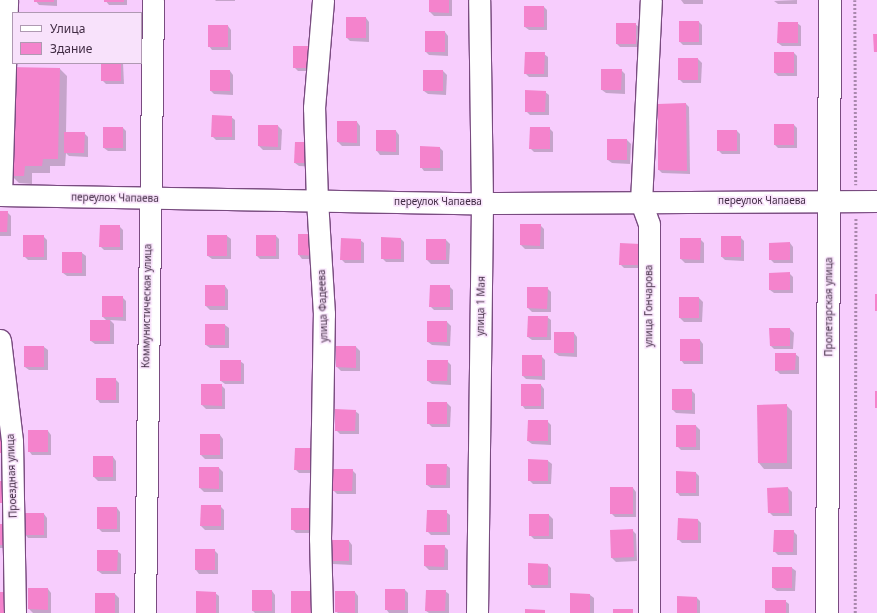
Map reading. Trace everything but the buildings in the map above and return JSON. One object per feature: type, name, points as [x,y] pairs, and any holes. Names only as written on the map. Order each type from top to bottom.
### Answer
[{"type":"main road","name":"Пролетарская улица","points":[[827,613],[830,0]]},
{"type":"street","points":[[1,195],[7,0]]},
{"type":"street","name":"Коммунистическая улица","points":[[145,613],[148,199],[153,0]]},
{"type":"street","name":"улица Фадеева","points":[[322,613],[320,539],[324,314],[317,201],[314,108],[323,0]]},
{"type":"street","name":"улица 1 Мая","points":[[477,613],[482,203],[478,0]]},
{"type":"street","name":"улица Гончарова","points":[[649,613],[649,224],[641,202],[651,0]]},
{"type":"street","name":"переулок Чапаева","points":[[1,195],[148,199],[482,203],[877,201]]},
{"type":"street","name":"Проездная улица","points":[[0,340],[12,441],[15,613]]},
{"type":"path","points":[[854,613],[856,200],[855,0]]}]
